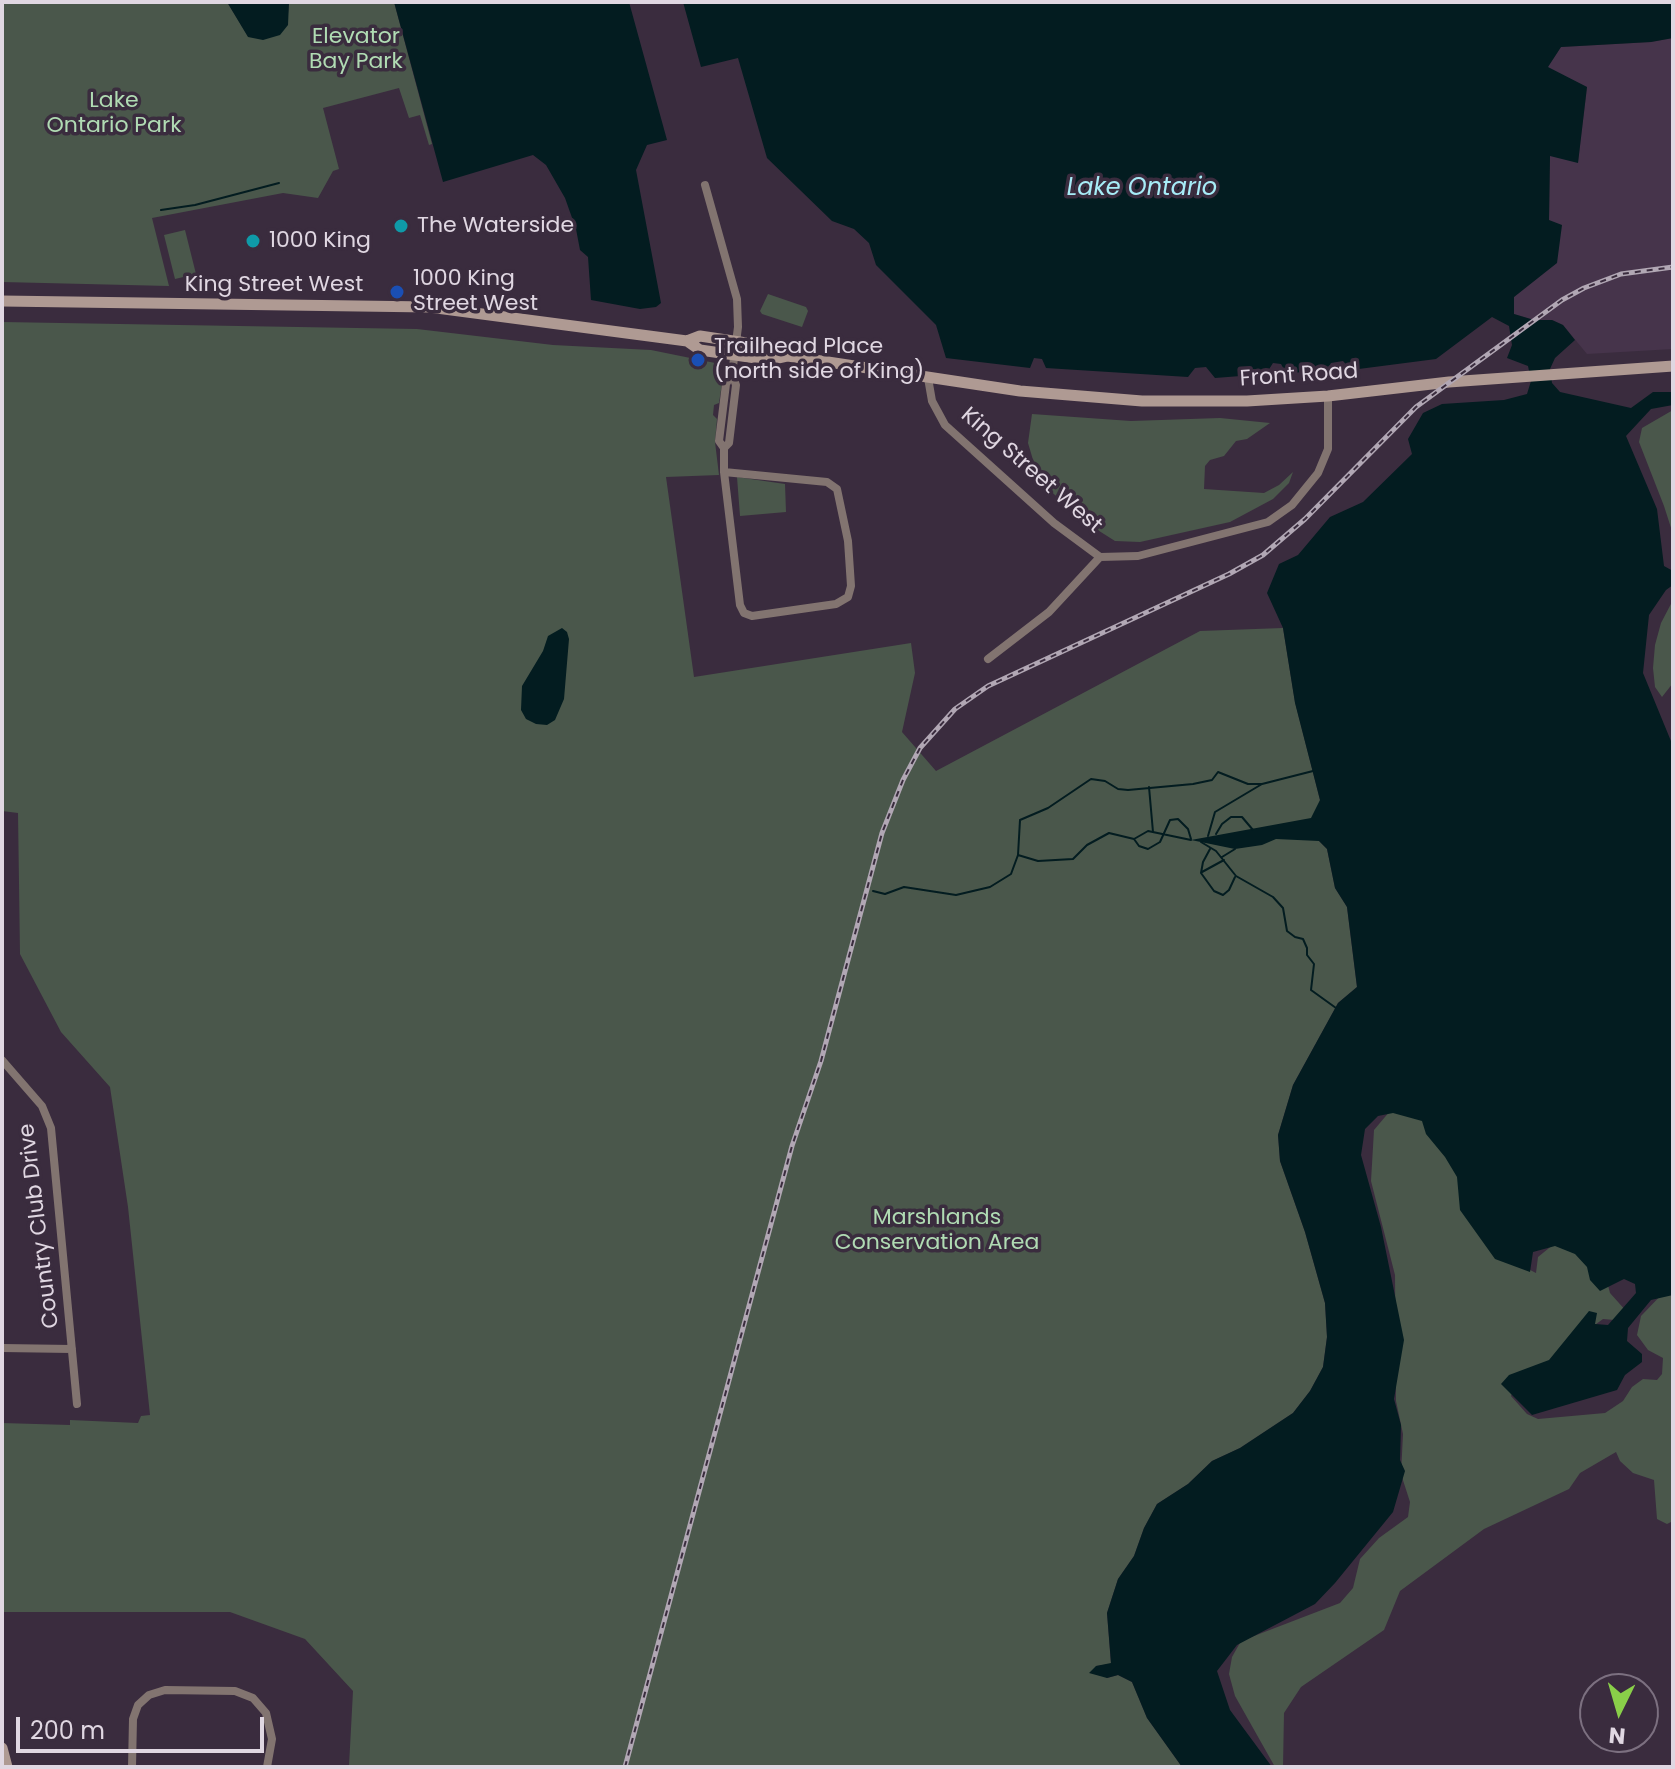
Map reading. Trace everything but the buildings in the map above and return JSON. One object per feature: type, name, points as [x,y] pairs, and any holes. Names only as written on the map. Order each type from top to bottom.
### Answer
[{"type":"main road","name":"King Street West","points":[[2,301],[429,307],[687,341],[700,350],[770,360],[788,356],[928,378]]},
{"type":"main road","name":"King Street West","points":[[687,341],[700,336],[736,341],[773,347],[788,356]]},
{"type":"main road","name":"Front Road","points":[[928,378],[1048,394],[1142,401],[1247,401],[1673,366]]},
{"type":"main road","points":[[2,1748],[7,1767]]},
{"type":"street","points":[[705,185],[737,299],[732,374],[736,385],[729,443],[724,448],[724,472],[740,605],[744,613],[752,616],[836,604],[848,597],[851,586],[848,541],[837,489],[827,482],[724,472]]},
{"type":"street","name":"King Street West","points":[[928,378],[932,401],[945,425],[1054,523],[1100,557],[1138,556],[1268,522],[1292,505],[1318,473],[1328,449],[1328,396]]},
{"type":"street","points":[[988,659],[1049,612],[1100,557]]},
{"type":"street","name":"Country Club Drive","points":[[2,1060],[42,1106],[51,1128],[77,1404]]},
{"type":"street","points":[[2,1348],[72,1349]]},
{"type":"street","points":[[132,1767],[133,1719],[138,1705],[149,1695],[165,1690],[235,1691],[253,1698],[266,1713],[272,1739],[267,1767]]},
{"type":"shaded area","points":[[1673,38],[1673,349],[1587,354],[1563,325],[1552,320],[1534,320],[1514,314],[1514,297],[1557,262],[1549,221],[1550,155],[1578,162],[1587,87],[1547,68],[1561,47]]},
{"type":"green space","name":"Lake Ontario Park","points":[[2,2],[227,2],[248,36],[287,25],[289,2],[394,2],[432,144],[429,145],[420,115],[409,118],[399,88],[323,108],[339,169],[333,171],[318,198],[283,193],[152,218],[169,286],[2,282]]},
{"type":"green space","points":[[185,230],[196,274],[175,279],[164,235]]},
{"type":"green space","points":[[768,294],[806,307],[808,311],[802,327],[762,314],[760,311]]},
{"type":"green space","name":"Marshlands Conservation Area","points":[[2,322],[417,329],[553,345],[651,350],[720,364],[723,377],[719,403],[714,405],[713,415],[717,419],[715,442],[719,475],[666,477],[694,677],[911,643],[915,673],[902,732],[936,771],[1200,631],[1283,628],[1295,702],[1320,800],[1319,841],[1327,849],[1335,888],[1347,907],[1357,987],[1338,1003],[1293,1085],[1278,1135],[1280,1161],[1325,1303],[1327,1337],[1323,1367],[1293,1413],[1240,1448],[1212,1461],[1188,1484],[1157,1504],[1134,1556],[1118,1579],[1107,1613],[1111,1664],[1096,1666],[1107,1678],[1118,1675],[1132,1682],[1147,1718],[1182,1767],[352,1767],[349,1766],[353,1691],[305,1639],[230,1612],[2,1612],[2,1423],[70,1425],[70,1420],[138,1423],[141,1416],[150,1415],[128,1207],[110,1087],[61,1032],[20,954],[18,813],[2,811]]},
{"type":"green space","points":[[1673,410],[1673,560],[1672,531],[1639,442],[1642,428]]},
{"type":"green space","points":[[1032,414],[1131,421],[1220,418],[1270,423],[1247,439],[1236,441],[1224,456],[1210,460],[1205,466],[1204,489],[1264,493],[1293,472],[1289,483],[1273,499],[1230,522],[1140,542],[1115,541],[1085,522],[1045,486],[1036,470],[1028,443]]},
{"type":"green space","points":[[737,477],[785,484],[786,512],[740,516]]},
{"type":"green space","points":[[1673,600],[1673,683],[1662,697],[1655,687],[1655,645],[1661,623]]},
{"type":"green space","points":[[1401,1030],[1470,1178],[1491,1250],[1536,1273],[1538,1257],[1554,1244],[1603,1266],[1610,1293],[1627,1312],[1626,1321],[1603,1319],[1584,1333],[1582,1346],[1516,1384],[1511,1396],[1527,1414],[1538,1419],[1605,1413],[1623,1401],[1632,1387],[1643,1379],[1657,1380],[1662,1374],[1663,1358],[1648,1350],[1637,1335],[1641,1316],[1665,1291],[1673,1292],[1673,1521],[1667,1524],[1657,1519],[1654,1480],[1633,1473],[1620,1461],[1616,1452],[1580,1473],[1569,1489],[1484,1529],[1400,1591],[1384,1630],[1301,1687],[1284,1713],[1283,1767],[1275,1767],[1235,1696],[1229,1674],[1232,1657],[1241,1641],[1340,1603],[1353,1588],[1360,1559],[1379,1538],[1408,1517],[1410,1502],[1401,1474],[1403,1434],[1396,1401],[1395,1275],[1371,1181],[1374,1130],[1401,1098]]},
{"type":"water","points":[[227,2],[289,2],[288,25],[280,35],[263,40],[248,37]]},
{"type":"water","points":[[394,2],[629,2],[667,140],[647,145],[636,170],[661,303],[656,307],[640,309],[591,300],[588,257],[580,250],[565,198],[546,165],[533,155],[443,182]]},
{"type":"water","name":"Lake Ontario","points":[[683,2],[1673,2],[1673,38],[1561,47],[1548,67],[1587,87],[1578,163],[1550,156],[1549,220],[1562,225],[1557,263],[1514,297],[1514,314],[1534,320],[1552,320],[1563,325],[1575,340],[1555,358],[1550,369],[1552,383],[1560,392],[1631,408],[1653,392],[1673,392],[1673,405],[1651,409],[1626,436],[1657,509],[1664,566],[1673,571],[1673,585],[1649,615],[1643,673],[1673,746],[1673,1295],[1651,1300],[1628,1328],[1627,1341],[1642,1354],[1642,1362],[1625,1375],[1617,1390],[1532,1415],[1501,1384],[1509,1375],[1549,1360],[1589,1311],[1597,1313],[1595,1324],[1608,1325],[1636,1293],[1635,1284],[1624,1279],[1600,1291],[1590,1280],[1587,1267],[1575,1254],[1555,1246],[1533,1252],[1530,1272],[1495,1259],[1460,1210],[1457,1177],[1426,1134],[1422,1121],[1393,1113],[1378,1116],[1365,1129],[1361,1155],[1381,1227],[1404,1340],[1394,1399],[1401,1425],[1400,1460],[1405,1471],[1393,1512],[1335,1583],[1315,1604],[1237,1645],[1217,1671],[1230,1710],[1272,1767],[1182,1767],[1147,1718],[1132,1682],[1118,1675],[1107,1678],[1089,1673],[1096,1666],[1111,1663],[1107,1613],[1118,1579],[1134,1556],[1157,1504],[1188,1484],[1212,1461],[1240,1448],[1293,1413],[1323,1367],[1327,1337],[1325,1303],[1280,1161],[1278,1135],[1293,1085],[1338,1003],[1357,987],[1347,907],[1335,888],[1327,849],[1319,841],[1276,839],[1262,845],[1235,849],[1191,840],[1311,818],[1320,800],[1295,703],[1283,628],[1267,593],[1279,564],[1298,555],[1330,517],[1363,502],[1412,454],[1408,439],[1423,413],[1442,404],[1504,400],[1527,394],[1531,381],[1528,366],[1507,358],[1512,345],[1509,326],[1492,317],[1436,359],[1351,370],[1343,361],[1331,363],[1327,371],[1286,373],[1281,364],[1273,363],[1266,374],[1215,378],[1206,367],[1195,368],[1188,377],[1046,368],[1042,359],[1034,358],[1030,368],[946,358],[936,325],[876,265],[869,243],[854,229],[832,221],[767,158],[738,58],[701,67]]},
{"type":"water","points":[[562,628],[569,639],[564,699],[555,720],[547,725],[536,724],[526,719],[521,710],[522,686],[543,651],[548,636]]},
{"type":"waterway","points":[[161,210],[195,205],[279,183]]},
{"type":"waterway","points":[[1208,836],[1215,812],[1262,784],[1313,771]]},
{"type":"waterway","points":[[873,891],[885,894],[904,887],[956,895],[990,887],[1011,874],[1018,855],[1020,820],[1048,808],[1091,779],[1128,790],[1193,784],[1212,780],[1218,772],[1248,784],[1262,784]]},
{"type":"waterway","points":[[1149,787],[1153,832]]},
{"type":"waterway","points":[[1216,834],[1231,817],[1242,817],[1253,830]]},
{"type":"waterway","points":[[1134,839],[1139,846],[1148,849],[1160,842],[1170,820],[1178,819],[1188,829],[1191,839]]},
{"type":"waterway","points":[[1018,855],[1038,861],[1073,859],[1087,845],[1109,833],[1134,839],[1148,831],[1191,840]]},
{"type":"waterway","points":[[1201,842],[1216,851],[1236,876],[1273,897],[1283,908],[1287,931],[1303,939],[1307,955],[1314,964],[1311,990],[1336,1008]]},
{"type":"waterway","points":[[1210,849],[1201,873],[1214,891],[1223,895],[1235,877]]},
{"type":"waterway","points":[[1222,857],[1235,849]]},
{"type":"waterway","points":[[1202,872],[1224,860]]},
{"type":"railway","points":[[625,1767],[792,1146],[821,1061],[882,833],[903,780],[920,748],[955,709],[988,686],[1229,574],[1263,555],[1305,519],[1416,407],[1562,300],[1621,274],[1673,267]]},
{"type":"place","name":"The Waterside","points":[[401,226]]},
{"type":"place","name":"1000 King","points":[[253,241]]},
{"type":"place","name":"1000 King Street West","points":[[397,292]]},
{"type":"place","name":"Trailhead Place (north side of King)","points":[[698,360]]},
{"type":"park label","name":"Elevator Bay Park","points":[[356,50]]}]
